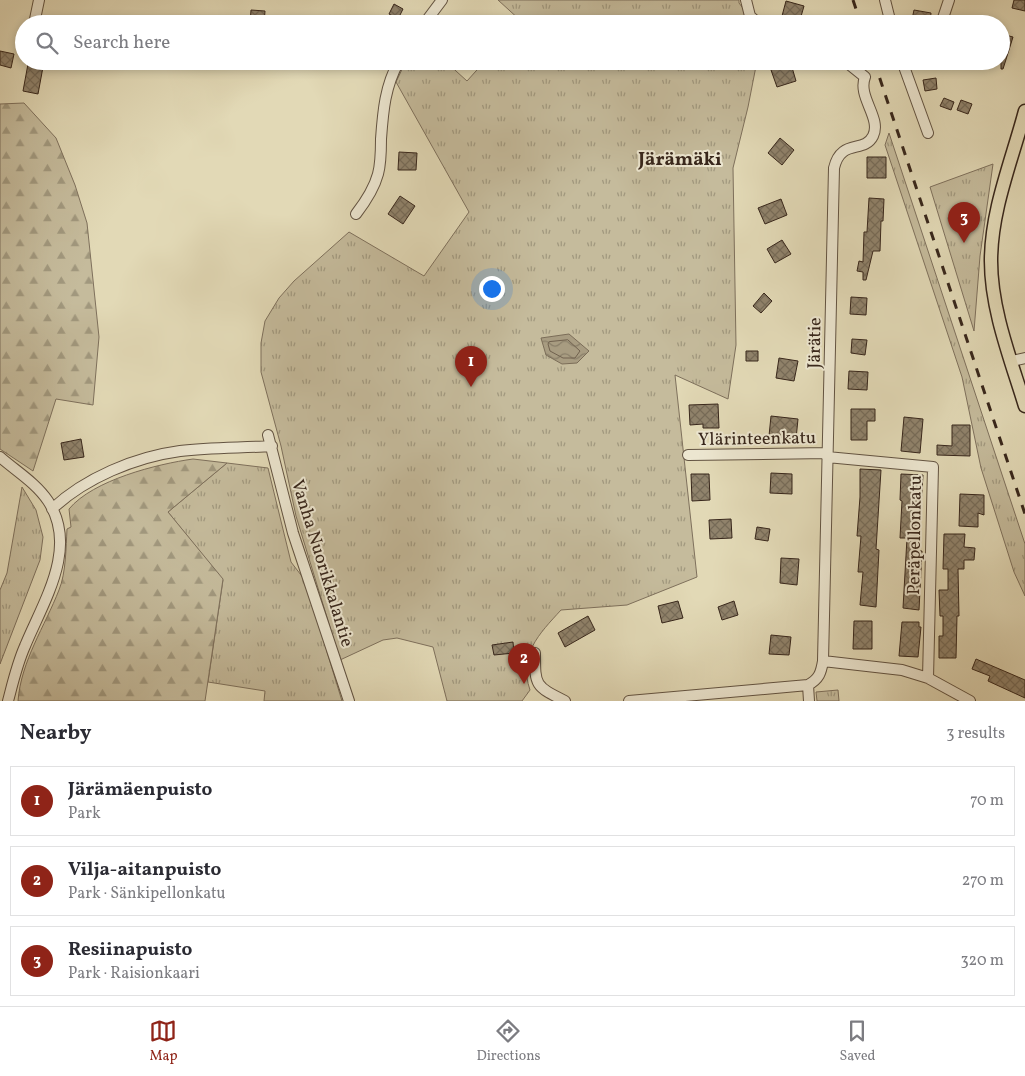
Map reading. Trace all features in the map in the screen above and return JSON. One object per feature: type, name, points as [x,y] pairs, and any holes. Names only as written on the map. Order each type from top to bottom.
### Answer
[{"type":"main road","points":[[1025,112],[998,206],[991,262],[998,314],[1025,406]]},
{"type":"street","points":[[36,15],[39,0]]},
{"type":"street","points":[[431,15],[442,0]]},
{"type":"street","points":[[746,0],[750,15]]},
{"type":"street","points":[[885,0],[889,15]]},
{"type":"street","points":[[943,15],[949,0]]},
{"type":"street","points":[[356,214],[368,198],[378,173],[386,92],[394,70]]},
{"type":"street","name":"Järätie","points":[[823,661],[834,168],[836,159],[842,152],[868,143],[873,137],[875,130],[863,89],[865,77],[856,70]]},
{"type":"street","points":[[905,70],[928,133]]},
{"type":"street","points":[[1012,361],[1025,358]]},
{"type":"street","name":"Vanha Nuorikkalantie","points":[[268,434],[293,533],[349,701]]},
{"type":"street","points":[[52,509],[64,498],[85,484],[145,459],[179,451],[272,446]]},
{"type":"street","name":"Ylärinteenkatu","points":[[688,455],[827,455]]},
{"type":"street","name":"Peräpellonkatu","points":[[827,455],[933,467],[928,678]]},
{"type":"street","points":[[0,458],[29,481],[48,501],[58,526],[60,541],[57,566],[48,593],[18,662],[8,701]]},
{"type":"street","points":[[535,652],[536,679],[539,686],[546,692],[565,701]]},
{"type":"street","points":[[629,701],[707,697],[808,685],[820,676],[823,661],[902,670],[928,678],[970,701]]},
{"type":"street","points":[[808,685],[809,701]]},
{"type":"green space","points":[[498,0],[739,0],[739,3],[748,15],[514,15]]},
{"type":"green space","points":[[402,70],[455,70],[467,81],[477,70],[755,70],[733,168],[736,345],[728,399],[675,375],[697,577],[627,605],[561,610],[538,637],[533,646],[527,666],[530,690],[522,701],[447,701],[433,647],[397,638],[383,640],[340,660],[296,516],[281,446],[261,372],[261,343],[265,321],[279,298],[294,281],[349,232],[424,276],[469,212],[396,82]]},
{"type":"green space","points":[[24,103],[56,138],[75,185],[87,223],[99,337],[93,405],[56,399],[33,471],[0,449],[0,104]]},
{"type":"green space","points":[[889,133],[1025,544],[1025,596],[1014,572],[981,468],[962,377],[885,145]]},
{"type":"green space","points":[[993,164],[980,256],[974,331],[930,187]]},
{"type":"green space","points":[[193,459],[227,463],[168,512],[223,579],[205,701],[18,701],[20,686],[34,644],[63,576],[67,529],[71,527],[69,509],[93,490],[126,475],[144,469]]},
{"type":"green space","points":[[227,463],[268,468],[291,562],[314,592],[327,644],[327,652],[342,701],[264,701],[265,691],[208,682],[223,580],[168,512]]},
{"type":"green space","points":[[22,487],[36,510],[43,537],[40,560],[0,664],[0,590],[7,573]]},
{"type":"green space","points":[[838,690],[839,701],[817,701],[816,692]]},
{"type":"water","points":[[569,334],[589,351],[577,363],[562,364],[546,355],[541,338]]},
{"type":"building","points":[[1014,0],[1025,0],[1025,11],[1012,8]]},
{"type":"building","points":[[786,1],[804,6],[801,15],[782,15]]},
{"type":"building","points":[[394,4],[403,9],[400,15],[389,14]]},
{"type":"building","points":[[251,10],[265,11],[265,15],[251,15]]},
{"type":"building","points":[[914,10],[931,13],[931,15],[913,15]]},
{"type":"building","points":[[0,51],[14,54],[11,68],[0,65]]},
{"type":"building","points":[[27,70],[42,70],[38,94],[23,91]]},
{"type":"building","points":[[771,70],[793,70],[796,81],[777,87]]},
{"type":"building","points":[[936,78],[937,89],[925,91],[923,80]]},
{"type":"building","points":[[944,98],[954,102],[951,110],[940,106]]},
{"type":"building","points":[[961,100],[972,104],[968,114],[957,110]]},
{"type":"building","points":[[780,138],[794,150],[782,165],[768,153]]},
{"type":"building","points":[[399,152],[417,153],[416,170],[398,170]]},
{"type":"building","points":[[867,157],[886,157],[886,178],[867,178]]},
{"type":"building","points":[[400,196],[415,206],[403,224],[388,214]]},
{"type":"building","points":[[869,198],[884,199],[883,221],[881,221],[880,251],[873,251],[866,280],[863,280],[863,272],[857,271],[859,261],[863,262],[864,232],[867,232]]},
{"type":"building","points":[[781,199],[787,215],[765,224],[758,208]]},
{"type":"building","points":[[782,240],[791,254],[775,263],[767,249]]},
{"type":"building","points":[[764,293],[772,301],[761,313],[753,306]]},
{"type":"building","points":[[851,297],[867,298],[866,315],[850,314]]},
{"type":"building","points":[[852,339],[867,340],[865,355],[851,353]]},
{"type":"building","points":[[746,351],[758,351],[758,361],[746,361]]},
{"type":"building","points":[[779,358],[798,361],[794,381],[776,378]]},
{"type":"building","points":[[849,371],[868,372],[867,390],[848,389]]},
{"type":"building","points":[[718,404],[719,428],[703,428],[703,424],[690,425],[689,405]]},
{"type":"building","points":[[851,409],[875,409],[875,421],[867,421],[867,440],[851,440]]},
{"type":"building","points":[[771,416],[798,419],[796,439],[769,436]]},
{"type":"building","points":[[904,417],[923,419],[920,453],[901,451]]},
{"type":"building","points":[[952,425],[970,425],[970,456],[937,455],[937,445],[952,446]]},
{"type":"building","points":[[81,439],[84,457],[64,460],[61,443]]},
{"type":"building","points":[[860,469],[881,470],[876,549],[879,550],[876,607],[860,605],[863,572],[858,572],[861,536],[857,536]]},
{"type":"building","points":[[771,473],[792,474],[792,494],[770,493]]},
{"type":"building","points":[[691,474],[709,474],[710,500],[692,501]]},
{"type":"building","points":[[901,474],[923,475],[918,551],[922,551],[919,610],[903,608],[907,538],[900,538]]},
{"type":"building","points":[[960,494],[984,495],[984,515],[978,513],[978,527],[959,526]]},
{"type":"building","points":[[731,519],[732,538],[710,539],[709,520]]},
{"type":"building","points":[[757,527],[770,529],[768,541],[755,539]]},
{"type":"building","points":[[944,534],[965,534],[964,547],[975,548],[974,560],[964,560],[964,569],[958,569],[959,616],[957,616],[956,658],[939,658],[939,636],[943,636],[943,616],[940,616],[939,590],[948,590],[948,569],[943,569]]},
{"type":"building","points":[[781,558],[799,559],[797,585],[780,583]]},
{"type":"building","points":[[678,601],[683,618],[662,623],[658,606]]},
{"type":"building","points":[[734,601],[738,615],[722,620],[718,607]]},
{"type":"building","points":[[588,616],[595,630],[565,647],[558,633]]},
{"type":"building","points":[[854,621],[872,621],[872,649],[853,649]]},
{"type":"building","points":[[902,622],[919,622],[919,627],[921,627],[918,657],[899,656]]},
{"type":"building","points":[[771,635],[791,637],[789,655],[769,654]]},
{"type":"building","points":[[513,642],[514,653],[494,655],[492,645]]},
{"type":"building","points":[[976,659],[1025,680],[1025,698],[988,681],[990,676],[972,669]]},
{"type":"railway","points":[[853,0],[858,15]]},
{"type":"railway","points":[[877,70],[1025,514]]},
{"type":"place","name":"Resiinapuisto","points":[[964,243]]},
{"type":"place","name":"Järämäenpuisto","points":[[471,387]]},
{"type":"place","name":"Vilja-aitanpuisto","points":[[524,684]]},
{"type":"district","name":"Järämäki","points":[[680,158]]}]
